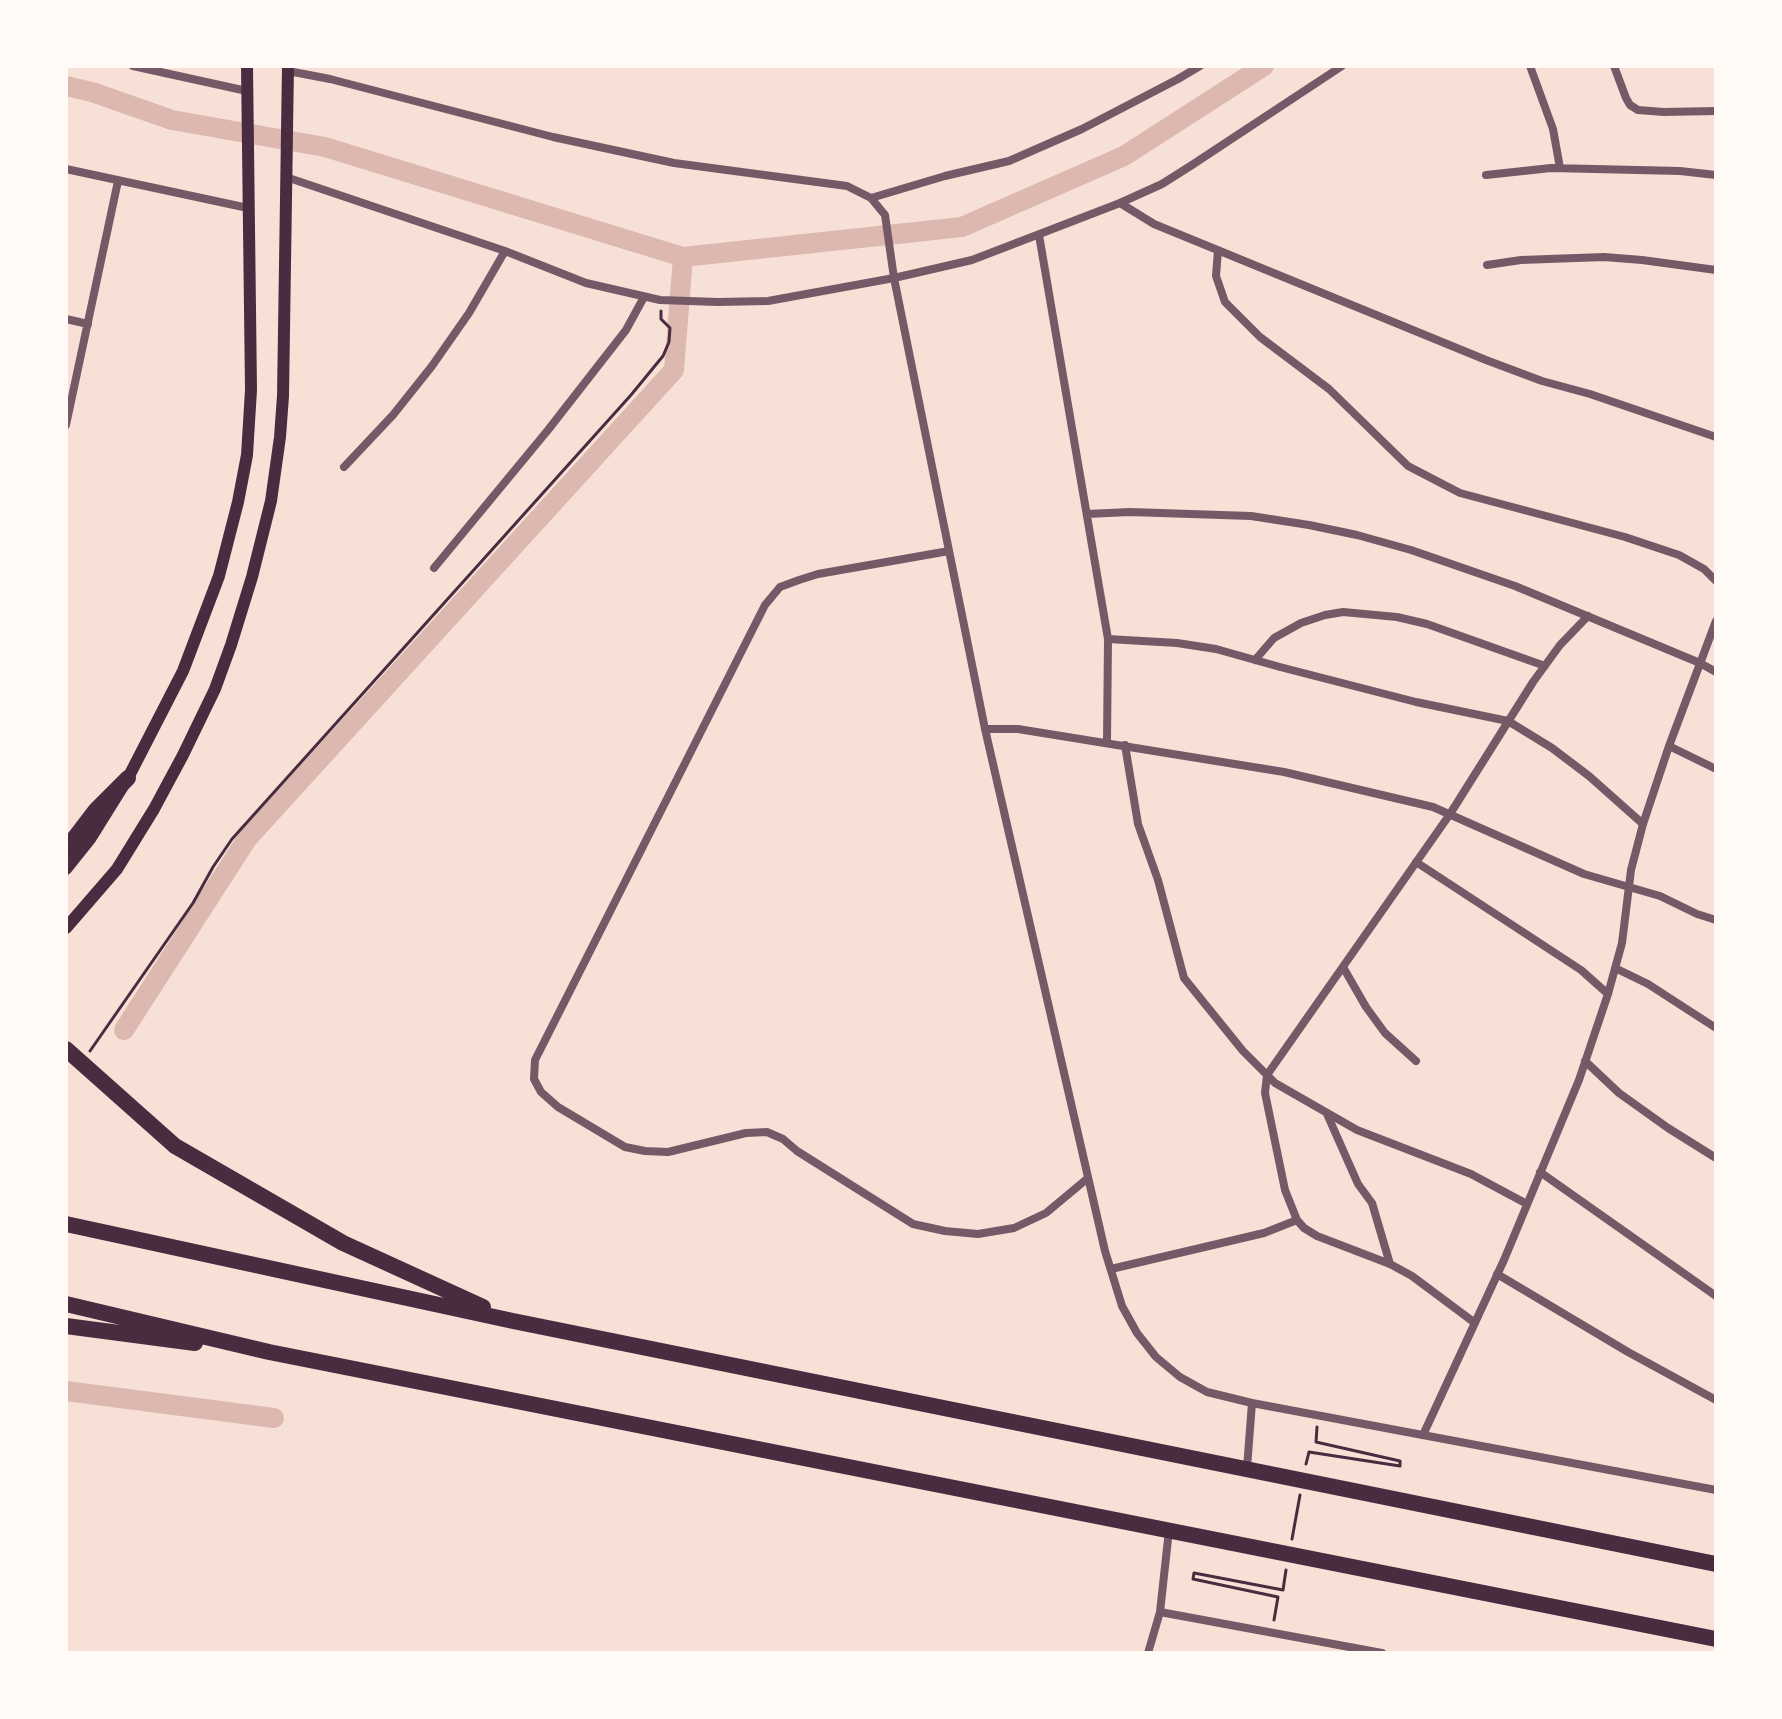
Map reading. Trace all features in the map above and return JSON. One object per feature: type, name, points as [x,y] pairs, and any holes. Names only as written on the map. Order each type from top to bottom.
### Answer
[{"type":"highway","points":[[66,849],[95,811],[128,778]]},
{"type":"highway","points":[[67,1049],[175,1146],[343,1243],[513,1321]]},
{"type":"highway","points":[[66,1224],[513,1321],[1716,1564]]},
{"type":"highway","points":[[66,1304],[269,1352],[1716,1639]]},
{"type":"highway","points":[[66,1326],[269,1352]]},
{"type":"main road","points":[[66,869],[90,839],[128,778],[183,671],[219,576],[238,502],[247,455],[251,390],[247,66]]},
{"type":"main road","points":[[66,928],[117,869],[183,755],[215,689],[252,577],[271,501],[283,396],[288,68]]},
{"type":"street","points":[[133,66],[247,91]]},
{"type":"street","points":[[871,198],[1009,161],[1082,129],[1200,66]]},
{"type":"street","points":[[286,177],[505,251],[586,283],[660,300],[768,301],[972,260],[1120,203],[1182,172],[1342,66]]},
{"type":"street","points":[[1530,66],[1553,129],[1560,168]]},
{"type":"street","points":[[1614,66],[1626,98],[1638,110],[1716,111]]},
{"type":"street","points":[[288,68],[553,137],[674,163],[847,186],[871,198],[887,221],[894,278],[985,729],[1088,1178],[1122,1306],[1146,1346],[1180,1377],[1207,1392],[1716,1490]]},
{"type":"street","points":[[1486,175],[1560,168],[1716,175]]},
{"type":"street","points":[[66,169],[248,208]]},
{"type":"street","points":[[66,425],[118,181]]},
{"type":"street","points":[[1120,203],[1154,224],[1542,381],[1716,437]]},
{"type":"street","points":[[1039,235],[1108,639],[1107,742]]},
{"type":"street","points":[[1218,250],[1216,276],[1225,302],[1260,337],[1329,389],[1408,466],[1460,493],[1625,537],[1679,555],[1704,569],[1716,581]]},
{"type":"street","points":[[344,467],[393,415],[432,366],[469,313],[505,251]]},
{"type":"street","points":[[1487,265],[1521,260],[1604,257],[1716,270]]},
{"type":"street","points":[[434,568],[626,330],[644,297]]},
{"type":"street","points":[[66,319],[88,324]]},
{"type":"street","points":[[1087,514],[1144,512],[1251,516],[1345,532],[1464,568],[1588,616],[1716,672]]},
{"type":"street","points":[[949,551],[808,577],[780,587],[765,605],[535,1060],[534,1079],[541,1092],[558,1107],[625,1147],[668,1152],[746,1133],[767,1132],[783,1139],[913,1224],[945,1231],[978,1234],[1014,1228],[1046,1213],[1088,1178]]},
{"type":"street","points":[[1255,660],[1274,638],[1301,623],[1343,612],[1397,617],[1427,624],[1545,666]]},
{"type":"street","points":[[1475,1323],[1412,1276],[1390,1264],[1317,1236],[1297,1220],[1285,1190],[1265,1093],[1267,1075],[1450,814],[1545,666],[1588,616]]},
{"type":"street","points":[[1423,1435],[1497,1274],[1579,1080],[1622,943],[1631,870],[1643,824],[1716,621]]},
{"type":"street","points":[[1108,639],[1216,649],[1462,713],[1508,721],[1589,776],[1643,824]]},
{"type":"street","points":[[985,729],[1018,729],[1284,772],[1433,807],[1584,874],[1660,896],[1716,920]]},
{"type":"street","points":[[1125,745],[1138,824],[1158,880],[1184,978],[1243,1051],[1275,1083],[1357,1130],[1471,1174],[1527,1204]]},
{"type":"street","points":[[1669,746],[1716,769]]},
{"type":"street","points":[[1416,862],[1581,970],[1608,994]]},
{"type":"street","points":[[1343,967],[1385,1033],[1416,1061]]},
{"type":"street","points":[[1615,968],[1648,984],[1716,1028]]},
{"type":"street","points":[[1585,1061],[1619,1093],[1716,1158]]},
{"type":"street","points":[[1327,1113],[1358,1184],[1372,1203],[1390,1264]]},
{"type":"street","points":[[1540,1172],[1716,1296]]},
{"type":"street","points":[[1111,1269],[1264,1233],[1297,1220]]},
{"type":"street","points":[[1497,1274],[1716,1400]]},
{"type":"street","points":[[1247,1469],[1252,1403]]},
{"type":"street","points":[[1148,1653],[1160,1612],[1169,1530]]},
{"type":"street","points":[[1160,1612],[1382,1653]]},
{"type":"street","points":[[1329,1653],[1334,1643]]},
{"type":"path","points":[[82,1062],[193,903],[232,839],[663,356],[669,342],[670,328],[661,319],[660,300]]},
{"type":"path","points":[[1306,1467],[1309,1452],[1400,1466],[1400,1461],[1316,1442]]},
{"type":"path","points":[[1291,1544],[1303,1483]]},
{"type":"path","points":[[1271,1632],[1278,1597],[1193,1579],[1194,1573],[1283,1590],[1288,1559]]},
{"type":"waterway","points":[[66,86],[172,120],[325,147],[683,257],[962,227],[1124,156],[1264,66]]},
{"type":"waterway","points":[[124,1030],[247,839],[674,370],[683,257]]},
{"type":"waterway","points":[[66,1391],[274,1418]]}]
